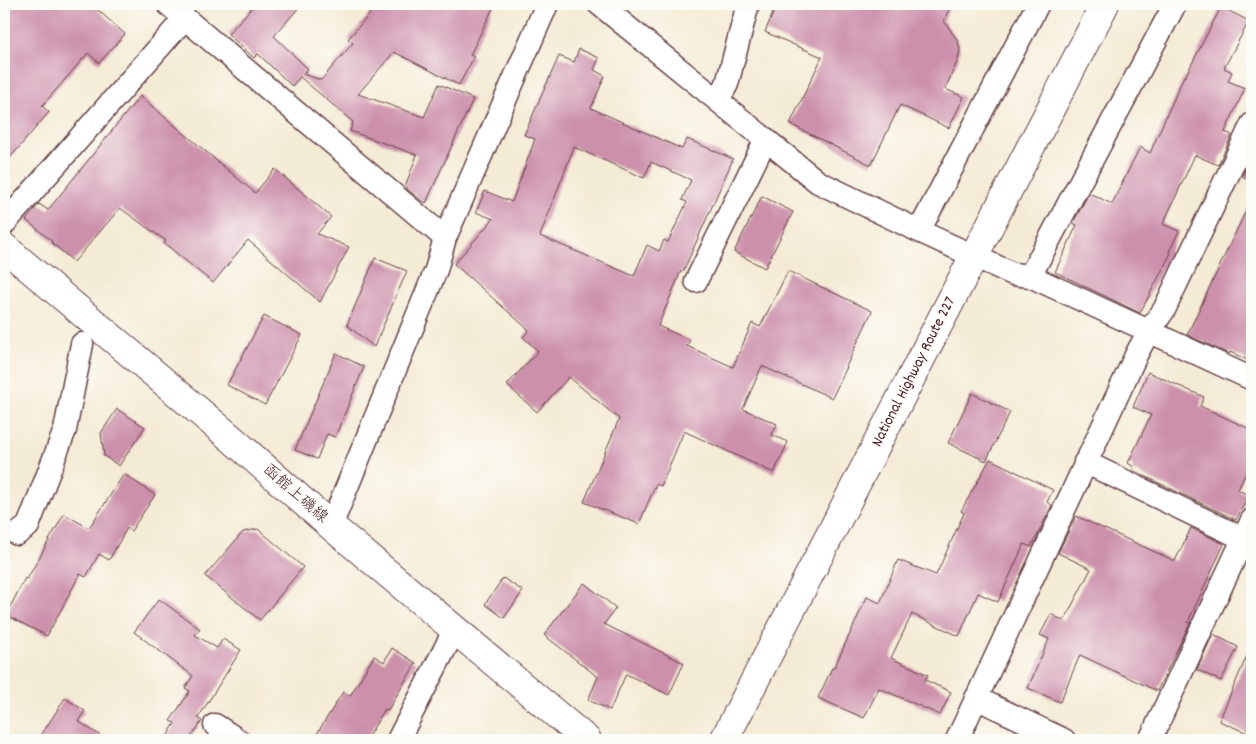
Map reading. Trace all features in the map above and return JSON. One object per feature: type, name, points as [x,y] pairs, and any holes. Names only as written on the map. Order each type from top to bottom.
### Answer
[{"type":"main road","name":"National Highway Route 227","points":[[724,740],[1105,4]]},
{"type":"main road","name":"函館上磯線","points":[[4,247],[232,439],[331,526],[588,740]]},
{"type":"street","points":[[331,526],[436,270],[444,238],[547,4]]},
{"type":"street","points":[[599,4],[818,182],[1013,274],[1030,276],[1252,380]]},
{"type":"street","points":[[718,100],[727,84],[748,4]]},
{"type":"street","points":[[919,231],[1038,4]]},
{"type":"street","points":[[1030,276],[1174,4]]},
{"type":"street","points":[[4,224],[178,9],[444,238]]},
{"type":"street","points":[[957,740],[1137,352],[1164,310],[1252,124]]},
{"type":"street","points":[[696,281],[766,139]]},
{"type":"street","points":[[17,534],[28,526],[65,430],[82,344]]},
{"type":"street","points":[[1085,462],[1248,530],[1150,740]]},
{"type":"street","points":[[398,740],[455,629]]},
{"type":"street","points":[[976,698],[1064,740]]},
{"type":"street","points":[[215,724],[238,740]]},
{"type":"building","points":[[4,4],[91,4],[125,34],[99,63],[88,53],[42,106],[49,112],[4,165]]},
{"type":"building","points":[[255,4],[302,4],[274,36],[308,69],[303,74],[321,80],[353,43],[348,39],[378,4],[495,4],[470,55],[474,57],[459,85],[394,52],[358,94],[424,117],[439,84],[473,99],[426,203],[407,189],[406,184],[417,155],[350,131],[353,122],[300,77],[292,86],[258,54],[254,58],[228,34]]},
{"type":"building","points":[[777,4],[951,4],[944,21],[958,41],[960,50],[958,60],[945,89],[964,97],[949,128],[900,105],[871,165],[790,124],[822,57],[765,32]]},
{"type":"building","points":[[1221,7],[1249,21],[1224,68],[1232,72],[1228,81],[1245,88],[1225,132],[1232,135],[1218,165],[1195,155],[1163,224],[1179,231],[1169,252],[1171,253],[1140,313],[1055,272],[1077,225],[1073,223],[1089,193],[1112,204],[1140,147],[1150,153],[1184,76]]},
{"type":"building","points":[[579,49],[599,58],[594,70],[605,76],[591,108],[682,149],[687,139],[733,159],[683,272],[681,271],[658,326],[690,340],[687,346],[733,367],[752,323],[760,327],[788,271],[872,311],[832,398],[762,366],[743,409],[777,424],[772,435],[788,442],[774,473],[684,431],[661,486],[656,484],[639,524],[584,502],[619,419],[569,377],[537,412],[507,385],[538,351],[523,337],[529,330],[454,264],[493,219],[476,212],[485,191],[512,202],[535,139],[524,135],[559,56],[574,62]],"holes":[[[574,147],[644,178],[651,162],[691,180],[682,200],[687,202],[668,242],[664,240],[659,251],[647,245],[634,276],[540,236]]]},
{"type":"building","points":[[140,96],[255,193],[275,169],[331,217],[317,234],[349,247],[320,302],[248,240],[213,283],[164,243],[166,241],[120,208],[74,262],[26,220],[39,204],[48,210]]},
{"type":"building","points":[[1252,154],[1252,181],[1242,176]]},
{"type":"building","points":[[762,196],[793,212],[765,268],[734,252]]},
{"type":"building","points":[[1252,198],[1252,362],[1187,335]]},
{"type":"building","points":[[375,258],[407,271],[374,347],[347,325]]},
{"type":"building","points":[[264,316],[302,335],[265,405],[227,385]]},
{"type":"building","points":[[336,353],[364,367],[335,437],[327,434],[317,459],[295,450]]},
{"type":"building","points":[[1148,372],[1204,397],[1200,406],[1252,430],[1252,459],[1238,490],[1249,495],[1236,520],[1132,470],[1134,467],[1128,463],[1151,415],[1133,407]]},
{"type":"building","points":[[972,393],[1010,412],[986,461],[948,443]]},
{"type":"building","points":[[117,409],[145,427],[119,466],[104,456],[101,433]]},
{"type":"building","points":[[990,459],[1053,490],[1047,502],[1052,505],[1031,547],[1024,544],[998,602],[978,593],[959,636],[912,614],[891,658],[928,675],[925,680],[951,692],[940,715],[879,688],[864,718],[818,698],[867,597],[880,603],[898,560],[936,575],[964,513],[961,511]]},
{"type":"building","points":[[124,474],[155,495],[131,531],[127,528],[109,560],[99,554],[86,577],[80,574],[47,636],[6,615],[25,578],[27,579],[64,514],[89,528]]},
{"type":"building","points":[[1076,516],[1175,561],[1191,528],[1224,544],[1188,622],[1190,623],[1157,691],[1080,655],[1060,702],[1028,688],[1049,639],[1040,635],[1051,614],[1064,621],[1091,569],[1058,553]]},
{"type":"building","points":[[258,529],[303,567],[260,620],[205,576],[243,532]]},
{"type":"building","points":[[503,578],[523,591],[504,618],[485,604]]},
{"type":"building","points":[[584,583],[616,608],[604,624],[684,663],[669,695],[626,674],[610,710],[588,700],[598,677],[544,635]]},
{"type":"building","points":[[159,599],[200,629],[195,635],[217,648],[223,639],[241,650],[198,718],[202,721],[189,740],[165,740],[175,723],[170,721],[190,691],[185,688],[193,676],[134,632]]},
{"type":"building","points":[[1213,634],[1238,647],[1221,681],[1197,670]]},
{"type":"building","points":[[1252,644],[1252,735],[1219,721]]},
{"type":"building","points":[[392,648],[416,663],[388,710],[385,709],[366,740],[313,740],[343,692],[350,696],[374,656],[384,662]]},
{"type":"building","points":[[65,698],[85,711],[78,721],[107,740],[38,740]]}]
